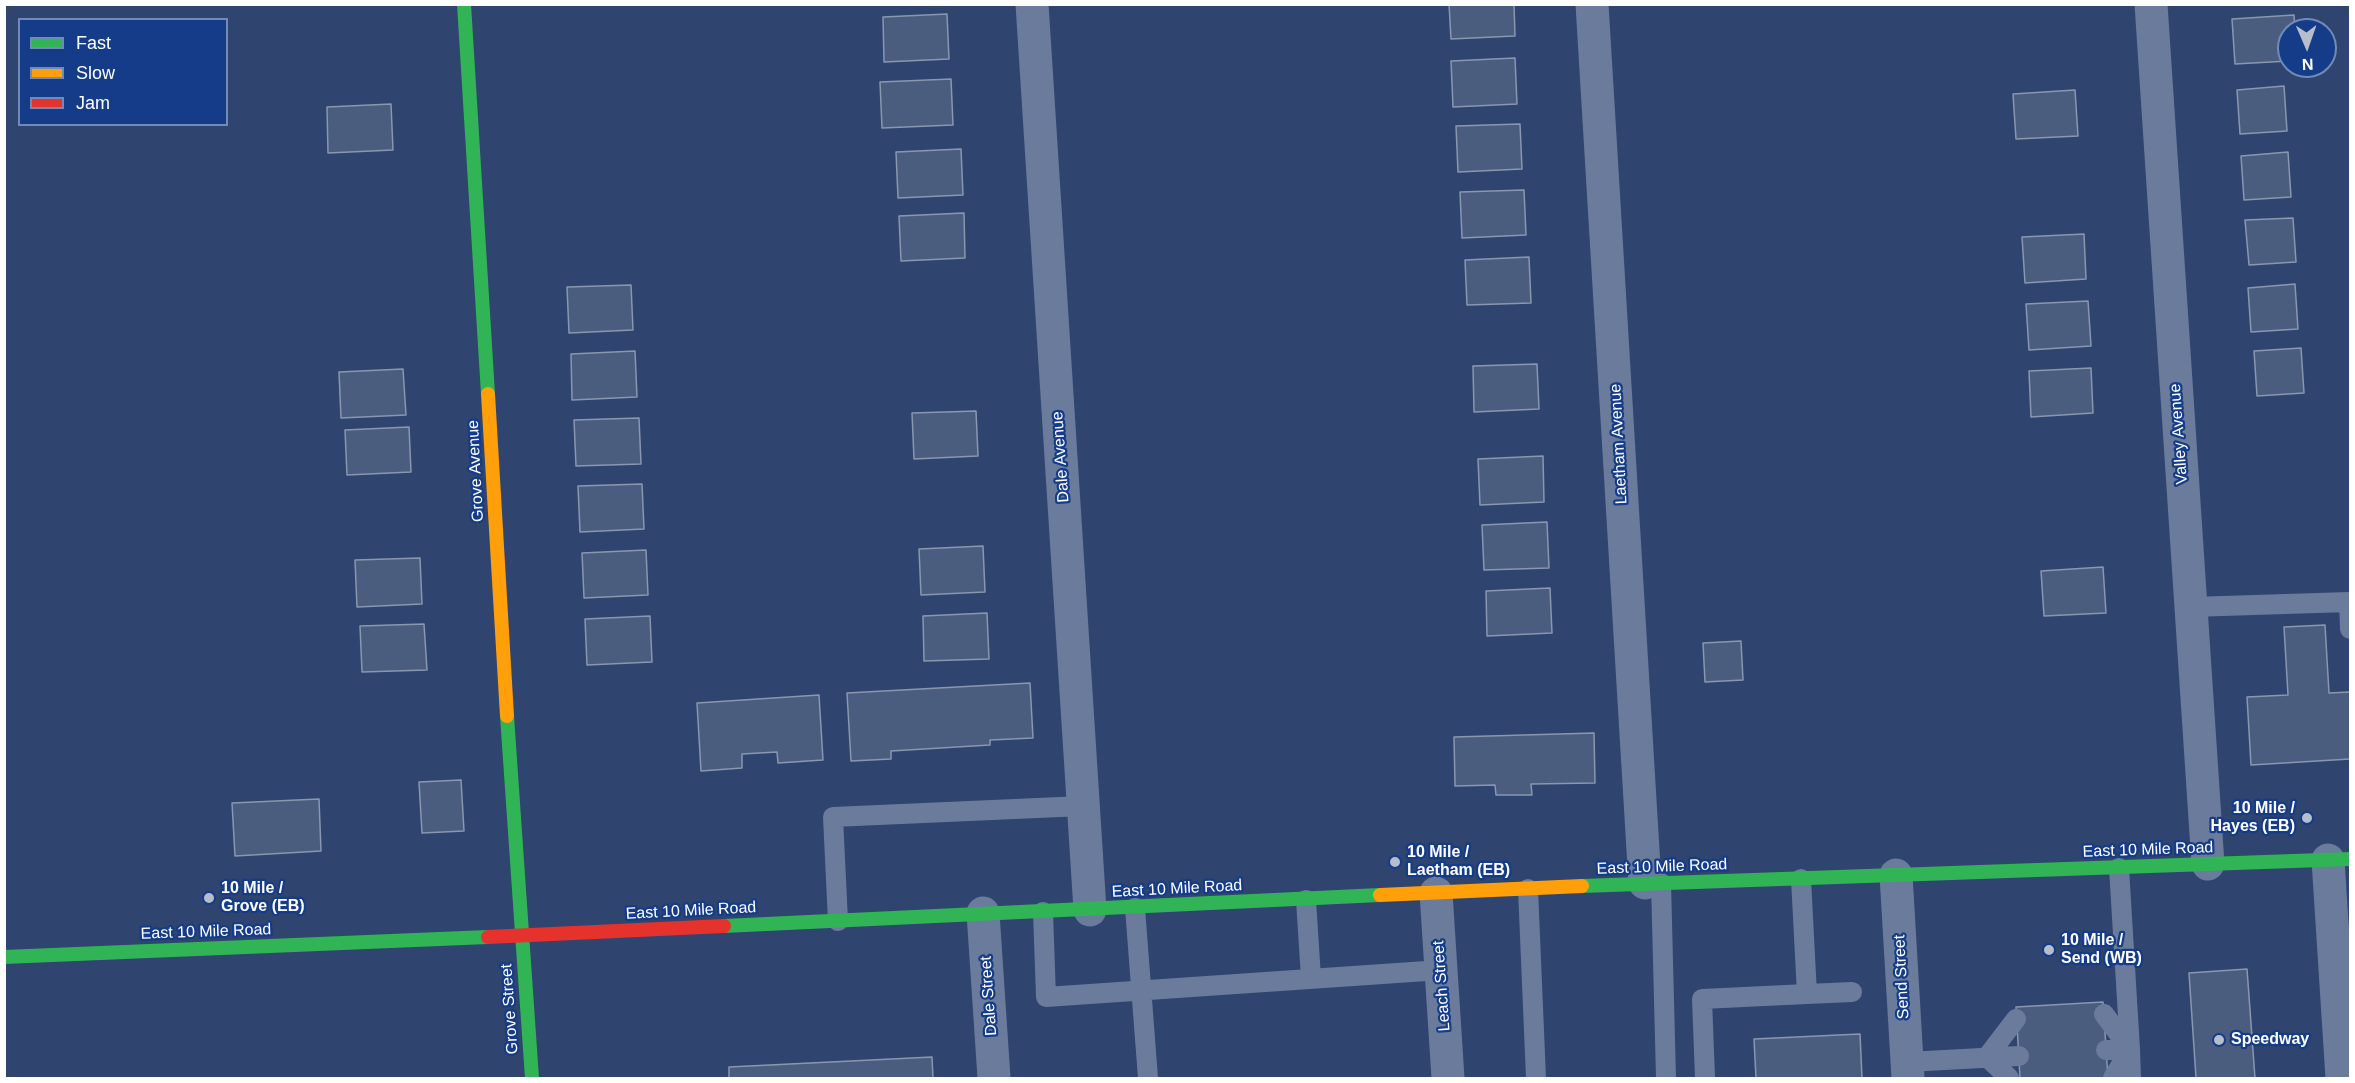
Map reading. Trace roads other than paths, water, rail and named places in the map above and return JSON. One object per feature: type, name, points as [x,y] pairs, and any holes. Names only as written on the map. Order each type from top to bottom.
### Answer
[{"type":"main road","name":"Grove Avenue","points":[[464,4],[521,936]]},
{"type":"main road","name":"East 10 Mile Road","points":[[4,957],[521,936],[1653,883],[2339,859]]},
{"type":"main road","name":"Grove Street","points":[[521,936],[532,1078]]},
{"type":"street","name":"Dale Avenue","points":[[1032,4],[1090,910]]},
{"type":"street","name":"Laetham Avenue","points":[[1592,4],[1653,883]]},
{"type":"street","name":"Valley Avenue","points":[[2151,4],[2208,864]]},
{"type":"street","points":[[2339,859],[2344,1010],[2342,1078]]},
{"type":"street","name":"Send Street","points":[[1896,875],[1908,1070]]},
{"type":"street","name":"Leach Street","points":[[1436,893],[1448,1078]]},
{"type":"street","name":"Dale Street","points":[[983,913],[994,1078]]},
{"type":"lane","points":[[2191,607],[2349,602],[2350,629]]},
{"type":"lane","points":[[838,921],[833,817],[1083,806]]},
{"type":"lane","points":[[2119,868],[2131,1078]]},
{"type":"lane","points":[[1801,879],[1807,994]]},
{"type":"lane","points":[[1653,883],[1666,1078]]},
{"type":"lane","points":[[1528,889],[1536,1078]]},
{"type":"lane","points":[[1305,900],[1311,978]]},
{"type":"lane","points":[[1135,908],[1148,1078]]},
{"type":"lane","points":[[1043,912],[1046,997],[1441,970]]},
{"type":"lane","points":[[1705,1078],[1701,999],[1852,992]]},
{"type":"lane","points":[[2104,1014],[2130,1049]]},
{"type":"lane","points":[[1987,1057],[2016,1019]]},
{"type":"lane","points":[[2106,1050],[2130,1049]]},
{"type":"lane","points":[[2113,1078],[2130,1049]]},
{"type":"lane","points":[[1908,1070],[1987,1057],[2019,1056]]},
{"type":"lane","points":[[1987,1057],[2009,1078]]},
{"type":"place","name":"10 Mile / Hayes (EB)","points":[[2307,818]]},
{"type":"place","name":"10 Mile / Laetham (EB)","points":[[1395,862]]},
{"type":"place","name":"10 Mile / Grove (EB)","points":[[209,898]]},
{"type":"place","name":"10 Mile / Send (WB)","points":[[2049,950]]},
{"type":"place","name":"Speedway","points":[[2219,1040]]}]
